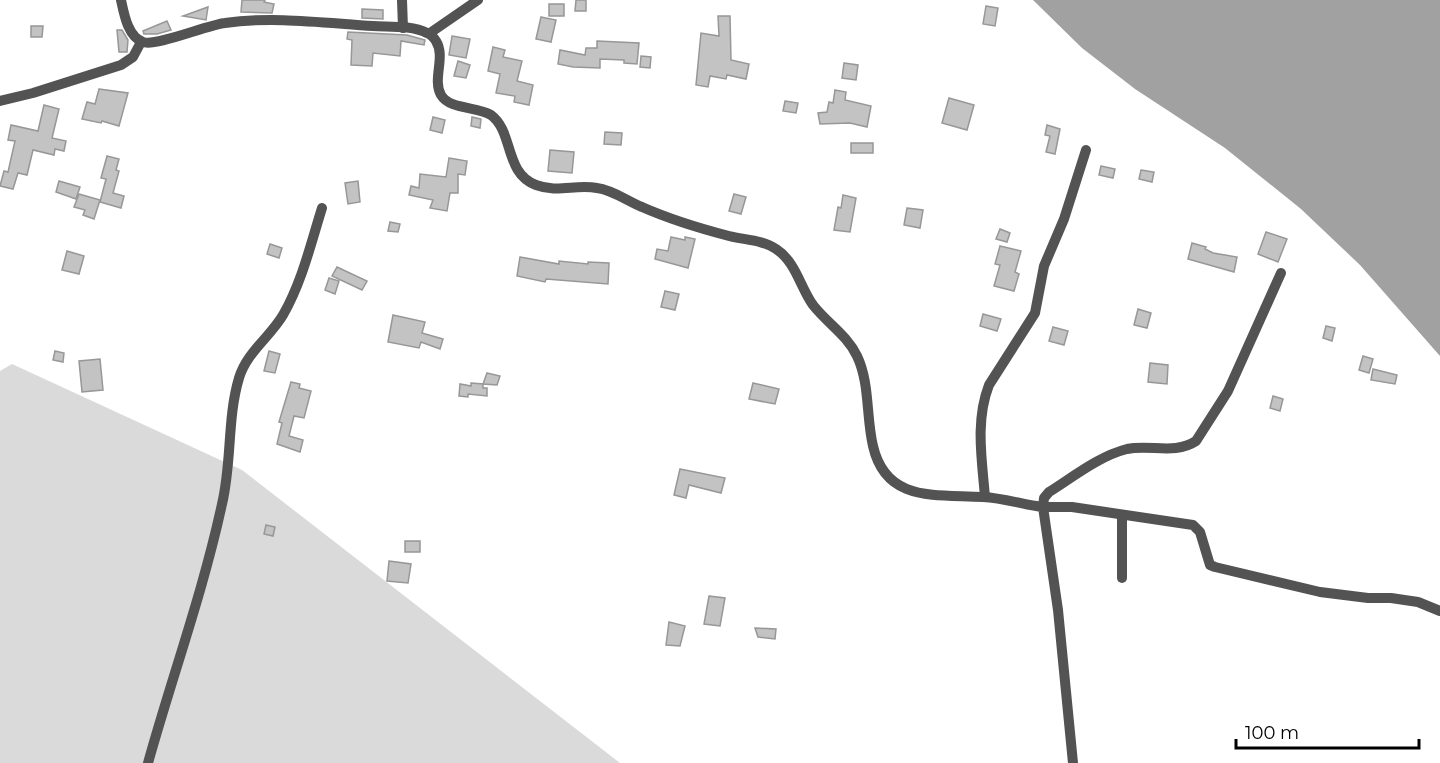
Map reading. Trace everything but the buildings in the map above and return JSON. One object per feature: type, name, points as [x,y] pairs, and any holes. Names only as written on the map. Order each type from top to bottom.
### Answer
[{"type":"street","points":[[121,0],[131,31],[141,42],[155,43],[199,28],[227,23],[296,21],[403,28],[430,33],[438,43],[440,57],[438,85],[442,97],[453,104],[478,109],[493,116],[500,126],[512,161],[523,177],[536,185],[558,190],[578,187],[598,188],[642,207],[728,236],[760,242],[776,249],[788,260],[809,300],[826,321],[847,339],[858,357],[864,376],[873,448],[885,477],[896,485],[934,495],[985,497],[1043,507],[1072,507],[1193,525],[1197,528],[1207,560],[1215,567],[1320,592],[1418,602],[1440,611]]},
{"type":"street","points":[[402,0],[403,28]]},
{"type":"street","points":[[430,33],[478,0]]},
{"type":"street","points":[[0,100],[33,93],[121,65],[133,57],[141,42]]},
{"type":"street","points":[[985,497],[980,431],[984,398],[989,385],[1035,313],[1044,266],[1064,219],[1086,150]]},
{"type":"street","points":[[148,763],[215,537],[228,476],[234,399],[240,377],[258,344],[273,329],[290,302],[322,208]]},
{"type":"street","points":[[1073,763],[1058,610],[1043,507],[1044,498],[1049,492],[1100,460],[1128,449],[1171,449],[1190,445],[1196,441],[1228,392],[1281,273]]},
{"type":"street","points":[[1122,515],[1122,578]]},
{"type":"shaded area","points":[[1033,0],[1440,0],[1440,356],[1360,265],[1301,209],[1225,148],[1135,89],[1082,48]]},
{"type":"shaded area","points":[[12,364],[242,470],[620,763],[0,763],[0,371]]}]
